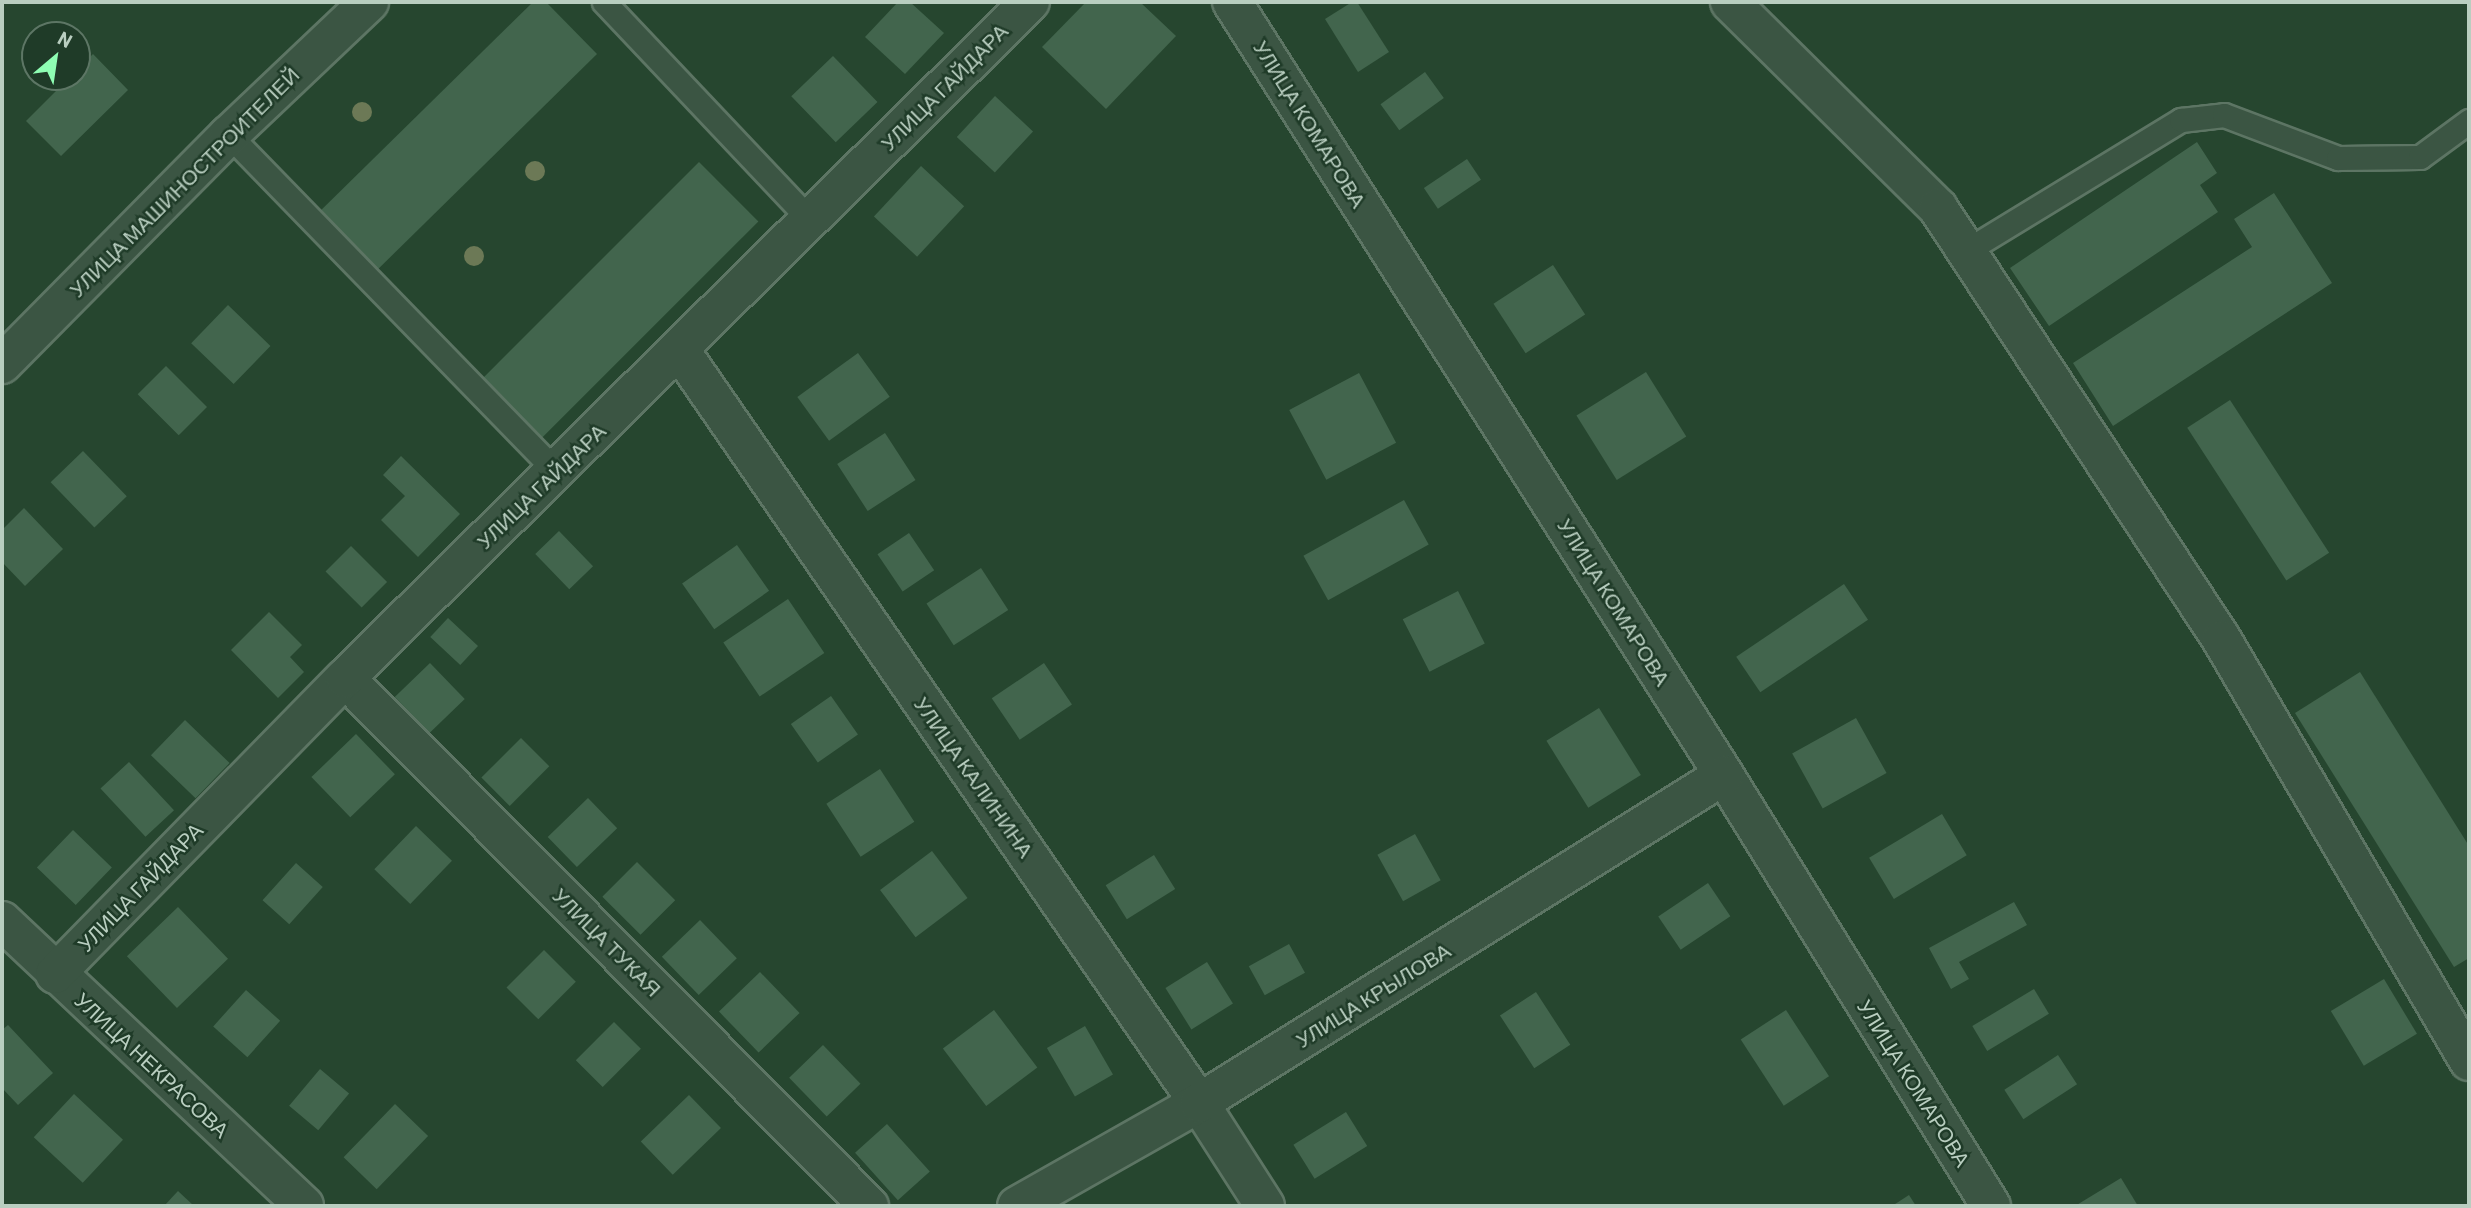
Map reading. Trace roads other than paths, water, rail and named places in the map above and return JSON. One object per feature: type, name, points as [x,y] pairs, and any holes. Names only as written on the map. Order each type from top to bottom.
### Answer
[{"type":"street","name":"УЛИЦА МАШИНОСТРОИТЕЛЕЙ","points":[[2,364],[229,135],[369,2]]},
{"type":"street","name":"УЛИЦА ГАЙДАРА","points":[[55,974],[345,678],[1030,2]]},
{"type":"street","name":"УЛИЦА КОМАРОВА","points":[[1232,2],[1724,775],[1990,1206]]},
{"type":"street","points":[[1730,2],[1938,208],[2222,640],[2469,1061]]},
{"type":"street","name":"УЛИЦА КАЛИНИНА","points":[[680,349],[1199,1103],[1265,1206]]},
{"type":"street","name":"УЛИЦА ТУКАЯ","points":[[345,678],[869,1206]]},
{"type":"street","name":"УЛИЦА КРЫЛОВА","points":[[1017,1206],[1199,1103],[1724,775]]},
{"type":"street","name":"УЛИЦА НЕКРАСОВА","points":[[2,921],[55,974],[304,1206]]},
{"type":"lane","points":[[604,2],[810,220]]},
{"type":"lane","points":[[1966,251],[2181,120],[2224,115],[2338,158],[2420,157],[2469,121]]},
{"type":"lane","points":[[229,135],[556,471]]}]
